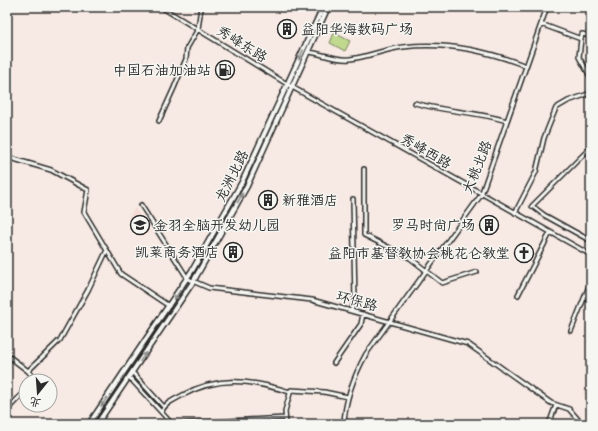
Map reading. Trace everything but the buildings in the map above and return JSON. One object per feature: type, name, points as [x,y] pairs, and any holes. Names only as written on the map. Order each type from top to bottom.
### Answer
[{"type":"main road","name":"龙洲北路","points":[[89,424],[188,280],[242,182],[322,7]]},
{"type":"main road","name":"龙洲北路","points":[[98,424],[193,282],[247,186],[328,7]]},
{"type":"street","name":"秀峰东路","points":[[161,7],[292,87]]},
{"type":"street","points":[[159,121],[186,59],[187,48],[198,29],[201,7]]},
{"type":"street","points":[[455,7],[472,7]]},
{"type":"street","name":"大桃北路","points":[[344,424],[344,408],[356,372],[366,354],[388,321],[481,195],[547,7]]},
{"type":"street","points":[[541,24],[581,39]]},
{"type":"street","points":[[591,36],[582,34],[579,57],[591,78]]},
{"type":"street","points":[[308,52],[348,59],[403,47],[448,47],[495,54],[526,66]]},
{"type":"street","name":"秀峰西路","points":[[292,87],[481,195],[591,255]]},
{"type":"street","points":[[515,213],[536,172],[544,138],[556,108],[568,101],[591,93]]},
{"type":"street","points":[[415,103],[429,107],[485,114],[506,121]]},
{"type":"street","points":[[591,147],[532,206],[544,216],[591,241]]},
{"type":"street","points":[[8,157],[51,170],[88,190],[84,212],[121,274],[169,306]]},
{"type":"street","points":[[364,169],[364,235],[410,258],[442,283],[477,272]]},
{"type":"street","points":[[351,311],[355,301],[353,199]]},
{"type":"street","points":[[141,205],[188,280]]},
{"type":"street","points":[[518,295],[550,233]]},
{"type":"street","points":[[7,355],[28,371],[60,340],[88,290],[106,250]]},
{"type":"street","name":"环保路","points":[[188,280],[209,288],[312,300],[468,344],[556,405],[569,409],[582,424]]},
{"type":"street","points":[[571,331],[591,281]]},
{"type":"street","points":[[334,363],[361,324],[363,314]]},
{"type":"street","points":[[132,372],[163,406]]},
{"type":"street","points":[[129,377],[162,411],[172,424],[285,418]]},
{"type":"street","points":[[162,411],[163,406],[185,393],[214,384],[234,381],[262,384],[290,392],[291,390],[324,392],[348,397]]},
{"type":"street","points":[[286,424],[285,418],[290,392]]},
{"type":"street","points":[[7,410],[18,398]]},
{"type":"street","points":[[549,424],[556,405]]},
{"type":"shaded area","name":"金羽全脑开发幼儿园","points":[[135,208],[150,231],[144,236],[128,218]]},
{"type":"shaded area","points":[[591,365],[591,397],[583,394]]},
{"type":"green space","points":[[334,33],[350,41],[345,51],[330,43]]},
{"type":"place","name":"益阳华海数码广场","points":[[287,29]]},
{"type":"place","name":"中国石油加油站","points":[[225,70]]},
{"type":"place","name":"新雅酒店","points":[[268,200]]},
{"type":"place","name":"金羽全脑开发幼儿园","points":[[140,225]]},
{"type":"place","name":"罗马时尚广场","points":[[489,225]]},
{"type":"place","name":"凯莱商务酒店","points":[[233,252]]},
{"type":"place","name":"益阳市基督教协会桃花仑教堂","points":[[524,253]]}]
